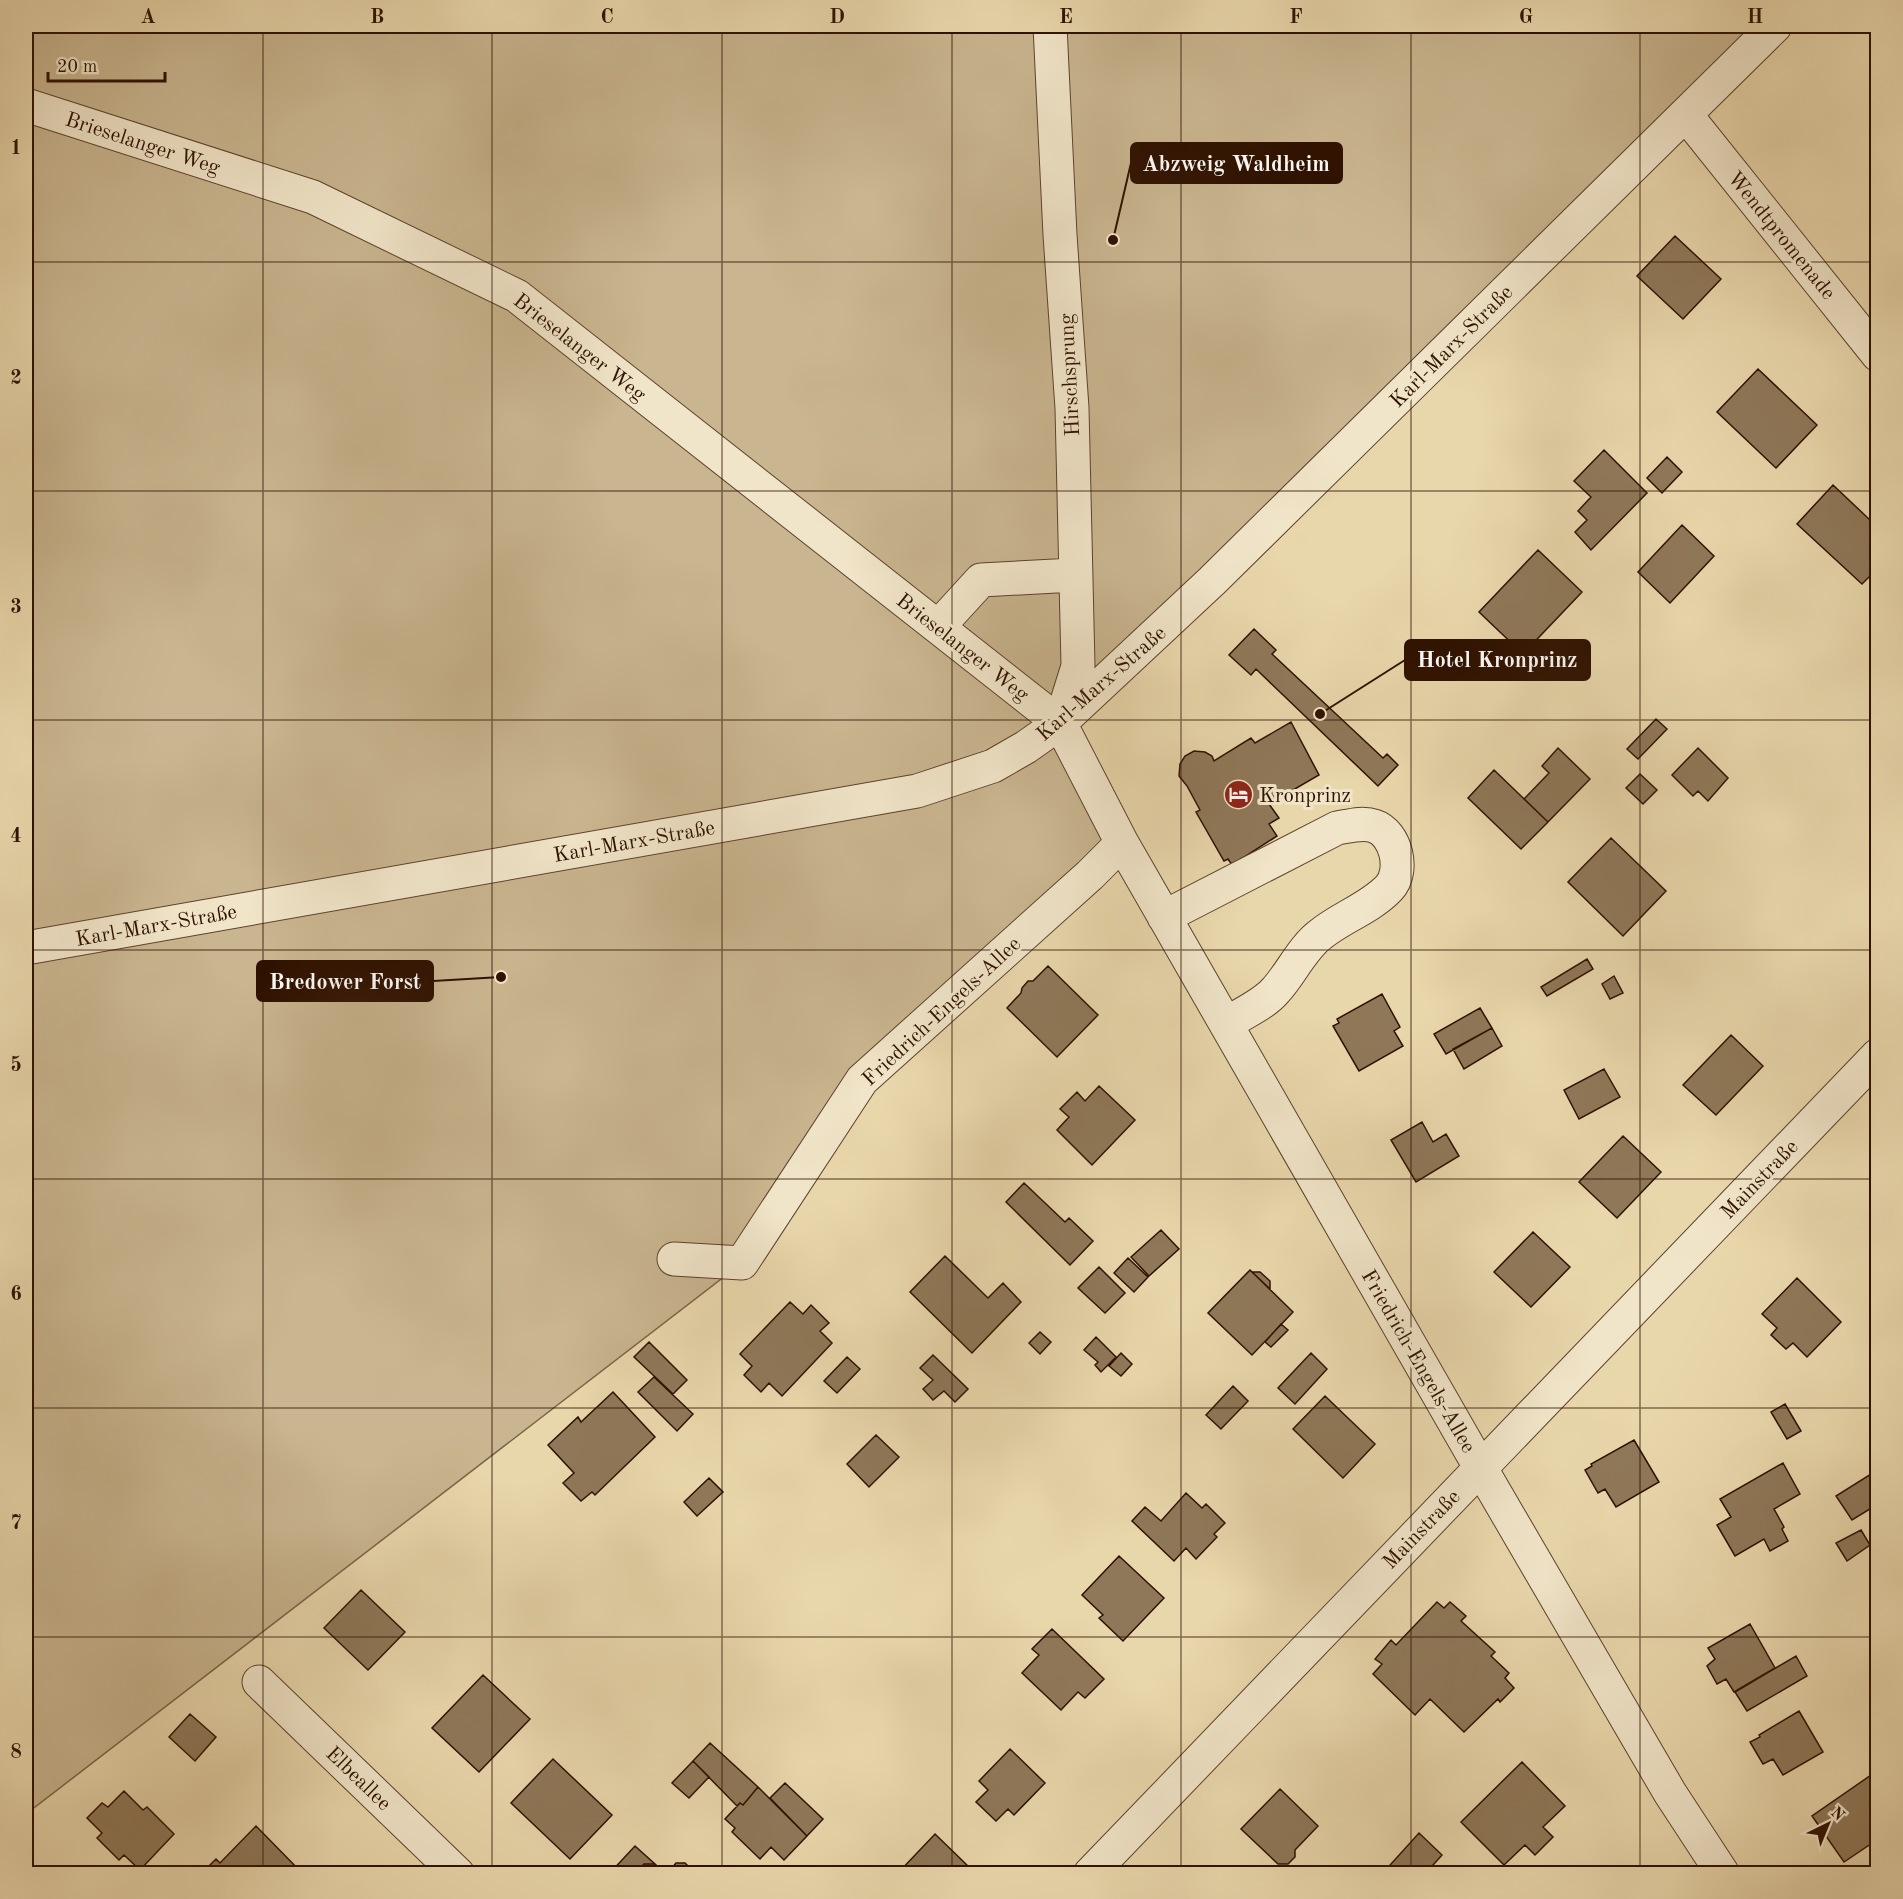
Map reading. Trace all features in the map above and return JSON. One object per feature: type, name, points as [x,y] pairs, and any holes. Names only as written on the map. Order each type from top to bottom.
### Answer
[{"type":"street","name":"Hirschsprung","points":[[1050,26],[1060,235],[1072,408],[1074,575],[1078,666],[1060,723]]},
{"type":"street","name":"Karl-Marx-Straße","points":[[26,948],[917,791],[993,766],[1026,747],[1060,723],[1212,581],[1775,26]]},
{"type":"street","name":"Brieselanger Weg","points":[[26,105],[313,197],[517,296],[1060,723]]},
{"type":"street","name":"Wendtpromenade","points":[[1686,115],[1878,355]]},
{"type":"street","points":[[938,627],[981,580],[1074,575]]},
{"type":"street","name":"Friedrich-Engels-Allee","points":[[1060,723],[1122,843],[1480,1467],[1670,1793],[1723,1874]]},
{"type":"street","points":[[1164,917],[1337,828],[1357,824],[1374,826],[1388,836],[1396,853],[1398,869],[1390,887],[1362,909],[1320,934],[1274,994],[1226,1024]]},
{"type":"street","name":"Friedrich-Engels-Allee","points":[[674,1258],[742,1263],[862,1080],[1082,883],[1122,843]]},
{"type":"street","name":"Mainstraße","points":[[1090,1874],[1878,1055]]},
{"type":"street","name":"Elbeallee","points":[[259,1682],[458,1874]]},
{"type":"shaded area","points":[[26,26],[1758,26],[1060,723],[1122,843],[862,1080],[742,1263],[26,1814]]},
{"type":"building","points":[[1675,236],[1721,279],[1683,319],[1637,276]]},
{"type":"building","points":[[1758,369],[1817,425],[1776,468],[1717,412]]},
{"type":"building","points":[[1604,450],[1647,493],[1591,550],[1575,532],[1587,520],[1578,511],[1591,497],[1574,481]]},
{"type":"building","points":[[1667,457],[1682,472],[1662,493],[1647,478]]},
{"type":"building","points":[[1833,485],[1870,520],[1878,511],[1878,568],[1862,584],[1797,524]]},
{"type":"building","points":[[1682,525],[1714,556],[1670,603],[1638,572]]},
{"type":"building","points":[[1538,550],[1582,592],[1523,654],[1479,612]]},
{"type":"building","points":[[1254,629],[1276,650],[1272,654],[1383,758],[1387,754],[1398,765],[1378,786],[1256,669],[1251,675],[1229,655]]},
{"type":"building","points":[[1656,719],[1667,729],[1638,759],[1627,749]]},
{"type":"building","name":"Kronprinz","points":[[1291,722],[1319,775],[1269,804],[1279,818],[1269,824],[1277,836],[1232,865],[1228,859],[1224,861],[1196,812],[1200,810],[1179,776],[1180,764],[1185,756],[1194,751],[1205,752],[1212,756],[1214,761],[1251,738],[1255,743]]},
{"type":"building","points":[[1558,748],[1590,779],[1548,822],[1524,799],[1549,773],[1542,766]]},
{"type":"building","points":[[1698,748],[1728,778],[1708,801],[1698,791],[1693,796],[1672,775]]},
{"type":"building","points":[[1494,770],[1548,822],[1521,849],[1468,798]]},
{"type":"building","points":[[1640,774],[1657,790],[1643,804],[1626,788]]},
{"type":"building","points":[[1611,838],[1666,891],[1623,936],[1568,882]]},
{"type":"building","points":[[1587,959],[1593,969],[1547,996],[1541,987]]},
{"type":"building","points":[[1048,966],[1098,1015],[1057,1057],[1007,1008],[1021,993],[1028,981],[1033,981]]},
{"type":"building","points":[[1614,976],[1623,993],[1610,999],[1602,984]]},
{"type":"building","points":[[1382,994],[1400,1027],[1394,1031],[1403,1046],[1359,1071],[1333,1026],[1339,1023],[1337,1019]]},
{"type":"building","points":[[1480,1008],[1492,1028],[1446,1054],[1434,1034]]},
{"type":"building","points":[[1492,1028],[1502,1046],[1464,1069],[1453,1049]]},
{"type":"building","points":[[1731,1035],[1763,1066],[1716,1115],[1683,1085]]},
{"type":"building","points":[[1604,1069],[1620,1097],[1579,1119],[1564,1090]]},
{"type":"building","points":[[1099,1086],[1135,1120],[1092,1165],[1057,1130],[1069,1117],[1060,1109],[1077,1092],[1085,1101]]},
{"type":"building","points":[[1422,1122],[1433,1142],[1446,1134],[1459,1156],[1416,1182],[1391,1140]]},
{"type":"building","points":[[1623,1136],[1661,1172],[1617,1218],[1579,1182]]},
{"type":"building","points":[[1024,1183],[1065,1222],[1069,1218],[1093,1241],[1070,1265],[1006,1202]]},
{"type":"building","points":[[1161,1230],[1179,1249],[1149,1276],[1131,1257]]},
{"type":"building","points":[[1533,1232],[1570,1267],[1531,1307],[1494,1272]]},
{"type":"building","points":[[945,1256],[988,1298],[1003,1283],[1021,1302],[972,1353],[910,1292]]},
{"type":"building","points":[[1128,1258],[1148,1277],[1134,1292],[1114,1273]]},
{"type":"building","points":[[1099,1267],[1125,1293],[1105,1313],[1078,1288]]},
{"type":"building","points":[[1250,1270],[1293,1312],[1252,1355],[1208,1313]]},
{"type":"building","points":[[1252,1272],[1260,1272],[1270,1281],[1270,1289]]},
{"type":"building","points":[[1797,1278],[1841,1322],[1807,1357],[1793,1343],[1786,1349],[1771,1335],[1777,1328],[1762,1314]]},
{"type":"building","points":[[790,1302],[803,1314],[811,1305],[829,1323],[820,1331],[832,1343],[782,1396],[769,1383],[761,1392],[744,1375],[752,1366],[740,1354]]},
{"type":"building","points":[[1281,1324],[1288,1330],[1271,1347],[1265,1342]]},
{"type":"building","points":[[1040,1332],[1051,1342],[1040,1354],[1029,1343]]},
{"type":"building","points":[[1096,1337],[1116,1357],[1101,1372],[1095,1365],[1098,1362],[1084,1350]]},
{"type":"building","points":[[649,1342],[687,1380],[673,1394],[634,1357]]},
{"type":"building","points":[[1121,1353],[1132,1364],[1121,1376],[1109,1366]]},
{"type":"building","points":[[1311,1353],[1327,1369],[1295,1404],[1278,1388]]},
{"type":"building","points":[[933,1355],[968,1389],[955,1402],[944,1391],[933,1400],[923,1389],[933,1380],[920,1368]]},
{"type":"building","points":[[847,1357],[860,1369],[837,1393],[824,1381]]},
{"type":"building","points":[[654,1377],[693,1414],[677,1431],[638,1392]]},
{"type":"building","points":[[1233,1386],[1248,1401],[1221,1429],[1206,1415]]},
{"type":"building","points":[[613,1392],[655,1437],[595,1495],[592,1492],[581,1501],[563,1483],[574,1473],[548,1445],[578,1417],[581,1422]]},
{"type":"building","points":[[1325,1396],[1375,1444],[1343,1478],[1293,1429]]},
{"type":"building","points":[[1785,1404],[1801,1431],[1787,1439],[1771,1412]]},
{"type":"building","points":[[876,1435],[899,1457],[869,1487],[847,1464]]},
{"type":"building","points":[[1634,1440],[1659,1482],[1616,1507],[1605,1489],[1598,1493],[1585,1470],[1592,1466],[1591,1464]]},
{"type":"building","points":[[1783,1463],[1800,1494],[1774,1509],[1784,1527],[1782,1529],[1788,1541],[1770,1551],[1764,1539],[1735,1556],[1717,1525],[1731,1517],[1720,1499]]},
{"type":"building","points":[[1871,1474],[1878,1485],[1878,1504],[1852,1520],[1836,1496]]},
{"type":"building","points":[[709,1478],[723,1492],[697,1516],[684,1502]]},
{"type":"building","points":[[1186,1493],[1202,1508],[1206,1504],[1225,1523],[1214,1534],[1217,1537],[1196,1559],[1186,1548],[1174,1561],[1132,1521],[1145,1507],[1161,1521]]},
{"type":"building","points":[[1861,1530],[1870,1545],[1847,1561],[1836,1543]]},
{"type":"building","points":[[1119,1556],[1164,1598],[1123,1641],[1099,1618],[1103,1615],[1082,1595]]},
{"type":"building","points":[[361,1590],[405,1632],[368,1670],[324,1628]]},
{"type":"building","points":[[1437,1602],[1444,1608],[1450,1602],[1466,1616],[1461,1621],[1495,1652],[1491,1656],[1509,1673],[1505,1678],[1514,1688],[1500,1702],[1498,1699],[1464,1732],[1430,1699],[1415,1715],[1373,1674],[1382,1664],[1375,1659],[1391,1640],[1396,1645]]},
{"type":"building","points":[[1750,1624],[1775,1668],[1734,1692],[1726,1679],[1717,1684],[1707,1666],[1715,1659],[1708,1648]]},
{"type":"building","points":[[1052,1629],[1104,1679],[1085,1698],[1078,1692],[1061,1710],[1022,1673],[1039,1655],[1032,1649]]},
{"type":"building","points":[[1796,1656],[1807,1676],[1747,1711],[1735,1692]]},
{"type":"building","points":[[483,1675],[530,1719],[479,1772],[432,1728]]},
{"type":"building","points":[[1799,1711],[1823,1752],[1783,1775],[1773,1759],[1763,1764],[1750,1742]]},
{"type":"building","points":[[190,1714],[216,1737],[195,1761],[169,1737]]},
{"type":"building","points":[[710,1743],[758,1787],[743,1805],[740,1803],[737,1806],[693,1761]]},
{"type":"building","points":[[1010,1749],[1045,1783],[1014,1815],[1008,1809],[996,1821],[976,1802],[988,1790],[979,1781]]},
{"type":"building","points":[[553,1759],[612,1815],[570,1859],[511,1803]]},
{"type":"building","points":[[693,1761],[709,1777],[689,1798],[672,1783]]},
{"type":"building","points":[[1522,1762],[1565,1806],[1543,1827],[1553,1837],[1535,1855],[1525,1845],[1504,1865],[1461,1822]]},
{"type":"building","points":[[1874,1773],[1878,1778],[1878,1839],[1844,1862],[1812,1816]]},
{"type":"building","points":[[785,1783],[823,1819],[807,1836],[770,1798]]},
{"type":"building","points":[[758,1787],[807,1836],[784,1860],[771,1847],[760,1859],[732,1832],[735,1828],[725,1819],[740,1803],[743,1805]]},
{"type":"building","points":[[1280,1789],[1318,1826],[1295,1850],[1295,1857],[1288,1864],[1278,1864],[1241,1829]]},
{"type":"building","points":[[124,1791],[143,1810],[147,1807],[174,1834],[140,1870],[124,1855],[119,1860],[97,1838],[102,1833],[87,1818],[102,1803],[108,1807]]},
{"type":"building","points":[[256,1826],[303,1874],[201,1874],[216,1859],[220,1863]]},
{"type":"building","points":[[1419,1833],[1442,1855],[1425,1874],[1382,1874]]},
{"type":"building","points":[[935,1834],[969,1867],[963,1874],[898,1873]]},
{"type":"building","points":[[635,1846],[655,1864],[644,1864],[635,1874],[609,1874]]},
{"type":"building","points":[[676,1863],[685,1863],[692,1870],[692,1874],[667,1874]]},
{"type":"building","points":[[644,1864],[655,1864],[665,1874],[635,1874]]},
{"type":"place","name":"Abzweig Waldheim","points":[[1113,240]]},
{"type":"place","name":"Hotel Kronprinz","points":[[1320,714]]},
{"type":"place","name":"Kronprinz","points":[[1238,795]]},
{"type":"place","name":"Bredower Forst","points":[[501,977]]}]
